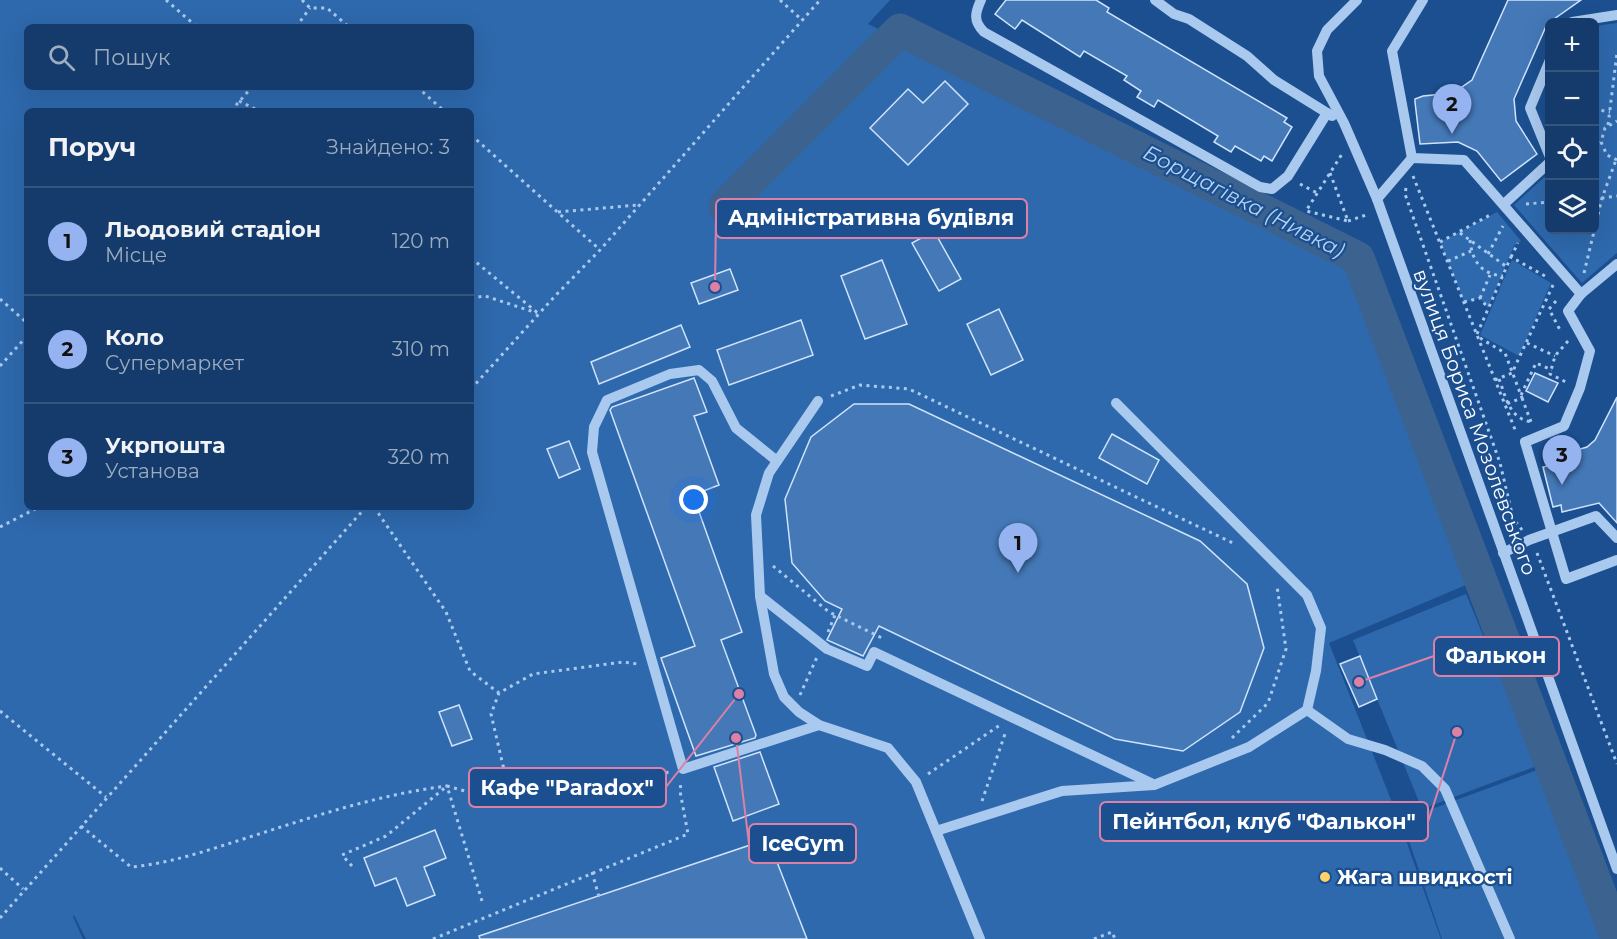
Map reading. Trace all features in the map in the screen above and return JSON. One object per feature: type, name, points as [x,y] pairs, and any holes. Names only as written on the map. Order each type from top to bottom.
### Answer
[{"type":"street","points":[[981,0],[975,17],[977,26],[984,32],[1260,188],[1272,189],[1288,176],[1319,125],[1322,110]]},
{"type":"street","points":[[1155,0],[1174,14],[1189,19],[1247,56],[1274,80],[1344,123]]},
{"type":"street","name":"вулиця Бориса Мозолевського","points":[[1357,0],[1327,30],[1317,51],[1319,76],[1344,123],[1377,199],[1617,869]]},
{"type":"street","points":[[1412,158],[1392,51],[1423,0]]},
{"type":"street","points":[[1598,18],[1617,15]]},
{"type":"street","points":[[1545,72],[1530,108],[1545,145]]},
{"type":"street","points":[[1377,199],[1412,158]]},
{"type":"street","points":[[1412,158],[1464,160],[1500,208],[1581,288]]},
{"type":"street","points":[[1500,208],[1545,167]]},
{"type":"street","points":[[1617,264],[1581,288],[1568,311],[1590,351],[1580,388],[1564,426],[1525,442],[1566,579],[1617,560]]},
{"type":"street","points":[[777,461],[736,428],[712,381],[699,370],[670,374],[607,400],[594,427],[592,452],[683,769],[819,725]]},
{"type":"street","points":[[819,401],[769,472],[756,515],[756,555],[760,596],[774,674],[784,697],[794,708],[819,725],[888,748],[916,782],[980,939]]},
{"type":"street","points":[[936,831],[1062,791],[1154,785],[1249,747],[1307,710],[1316,671],[1321,628],[1307,594],[1116,403]]},
{"type":"street","points":[[1503,553],[1528,540],[1596,516],[1617,537]]},
{"type":"street","points":[[760,596],[822,645],[867,666],[874,652],[1154,785]]},
{"type":"street","points":[[1307,710],[1348,739],[1422,766],[1444,789],[1510,939]]},
{"type":"path","points":[[166,0],[194,24]]},
{"type":"path","points":[[302,0],[310,8],[327,8],[346,24]]},
{"type":"path","points":[[780,0],[802,20]]},
{"type":"path","points":[[474,386],[538,314],[600,250],[820,0]]},
{"type":"path","points":[[298,24],[310,8]]},
{"type":"path","points":[[1581,288],[1602,198],[1617,160],[1607,156],[1602,147],[1601,137],[1608,125],[1617,52]]},
{"type":"path","points":[[234,108],[249,90]]},
{"type":"path","points":[[420,90],[441,108]]},
{"type":"path","points":[[240,101],[253,108]]},
{"type":"path","points":[[1599,110],[1610,112]]},
{"type":"path","points":[[1608,125],[1617,121]]},
{"type":"path","points":[[474,138],[600,250]]},
{"type":"path","points":[[1351,139],[1306,211],[1348,221],[1381,211]]},
{"type":"path","points":[[1408,177],[1410,169],[1477,336],[1497,379],[1518,441]]},
{"type":"path","points":[[1330,173],[1348,221]]},
{"type":"path","points":[[1288,176],[1317,193]]},
{"type":"path","points":[[1407,186],[1405,194],[1500,463],[1513,518],[1541,558],[1617,764]]},
{"type":"path","points":[[1599,198],[1617,196]]},
{"type":"path","points":[[1526,204],[1545,202]]},
{"type":"path","points":[[558,212],[640,205]]},
{"type":"path","points":[[1440,242],[1500,208]]},
{"type":"path","points":[[1488,254],[1505,222],[1510,228]]},
{"type":"path","points":[[1459,232],[1506,267]]},
{"type":"path","points":[[1477,336],[1514,246],[1521,241],[1516,234]]},
{"type":"path","points":[[1470,240],[1471,251],[1477,265],[1491,275],[1503,276]]},
{"type":"path","points":[[1448,262],[1471,251]]},
{"type":"path","points":[[1511,257],[1555,282],[1559,287]]},
{"type":"path","points":[[474,261],[538,314]]},
{"type":"path","points":[[1541,265],[1548,273]]},
{"type":"path","points":[[1480,298],[1491,275]]},
{"type":"path","points":[[1497,379],[1512,373],[1555,282]]},
{"type":"path","points":[[474,298],[485,296],[538,314]]},
{"type":"path","points":[[1464,302],[1480,298]]},
{"type":"path","points":[[1480,298],[1488,308]]},
{"type":"path","points":[[0,299],[24,320]]},
{"type":"path","points":[[1557,301],[1549,309],[1568,341],[1590,351]]},
{"type":"path","points":[[1477,336],[1505,353],[1532,422],[1529,429]]},
{"type":"path","points":[[0,366],[24,339]]},
{"type":"path","points":[[1568,341],[1556,356],[1550,374],[1580,388]]},
{"type":"path","points":[[1527,342],[1556,356]]},
{"type":"path","points":[[19,345],[24,344]]},
{"type":"path","points":[[1506,403],[1521,397],[1536,363],[1552,370]]},
{"type":"path","points":[[819,401],[860,385],[909,389],[1244,548]]},
{"type":"path","points":[[1506,403],[1519,418],[1532,422]]},
{"type":"path","points":[[0,527],[33,510]]},
{"type":"path","points":[[0,918],[363,510]]},
{"type":"path","points":[[376,510],[446,612],[470,671],[499,693]]},
{"type":"path","points":[[756,555],[790,578],[835,615],[883,639]]},
{"type":"path","points":[[1228,742],[1268,704],[1286,649],[1277,586],[1270,579]]},
{"type":"path","points":[[794,708],[835,615]]},
{"type":"path","points":[[512,804],[491,714],[499,693],[533,674],[623,662],[654,667]]},
{"type":"path","points":[[0,711],[106,797]]},
{"type":"path","points":[[916,782],[1011,718]]},
{"type":"path","points":[[975,818],[1011,718]]},
{"type":"path","points":[[81,825],[131,867],[165,864],[333,811],[414,790],[447,786],[512,804],[552,789],[653,776],[683,769],[680,790],[688,834],[433,939]]},
{"type":"path","points":[[352,866],[342,855],[386,836],[447,786]]},
{"type":"path","points":[[447,786],[482,901]]},
{"type":"path","points":[[0,868],[24,889]]},
{"type":"path","points":[[592,872],[599,897]]},
{"type":"path","points":[[1094,939],[1112,932],[1115,939]]},
{"type":"shaded area","points":[[0,0],[890,0],[868,24],[1355,262],[1473,582],[1329,643],[1397,815],[1441,939],[86,939],[74,915],[83,939],[0,939]]},
{"type":"shaded area","points":[[1617,23],[1617,253],[1582,283],[1514,205],[1545,177],[1545,234],[1599,234],[1599,25]]},
{"type":"shaded area","points":[[1497,212],[1521,241],[1514,246],[1488,308],[1480,298],[1464,302],[1440,242]]},
{"type":"shaded area","points":[[1512,260],[1551,283],[1519,356],[1480,335]]},
{"type":"shaded area","points":[[1466,594],[1537,766],[1422,809],[1353,640]]},
{"type":"shaded area","points":[[1540,769],[1611,939],[1442,939],[1402,820]]},
{"type":"building","points":[[1006,0],[1096,0],[1109,8],[1107,12],[1287,118],[1284,122],[1292,127],[1272,161],[1264,156],[1261,161],[1235,146],[1231,152],[1214,142],[1218,136],[1158,100],[1154,107],[1137,97],[1141,91],[1124,80],[1127,76],[1084,51],[1080,57],[1022,20],[1015,29],[995,14]]},
{"type":"building","points":[[1508,0],[1581,0],[1556,18],[1545,18],[1545,29],[1514,99],[1516,121],[1537,154],[1501,181],[1477,151],[1458,142],[1420,144],[1415,99],[1453,93],[1472,80]]},
{"type":"building","points":[[945,81],[968,104],[908,165],[870,128],[908,89],[923,103]]},
{"type":"building","points":[[934,231],[961,279],[939,291],[912,243]]},
{"type":"building","points":[[882,260],[907,324],[865,339],[841,276]]},
{"type":"building","points":[[730,269],[738,290],[699,304],[691,283]]},
{"type":"building","points":[[999,309],[1023,360],[991,375],[967,324]]},
{"type":"building","points":[[801,320],[813,355],[729,385],[717,350]]},
{"type":"building","points":[[681,325],[690,347],[599,384],[591,362]]},
{"type":"building","points":[[1535,373],[1558,383],[1548,402],[1526,391]]},
{"type":"building","points":[[694,378],[707,412],[694,416],[719,485],[693,495],[742,632],[721,640],[756,735],[755,738],[696,756],[661,658],[695,646],[610,410],[612,407]]},
{"type":"building","points":[[1617,397],[1617,523],[1599,503],[1562,512],[1561,505],[1553,507],[1543,467],[1552,465],[1550,458],[1587,447],[1595,440]]},
{"type":"building","points":[[854,404],[909,404],[1200,541],[1247,584],[1264,648],[1240,712],[1183,751],[1115,739],[879,626],[863,656],[827,640],[842,609],[825,601],[792,563],[785,499],[811,437]]},
{"type":"building","points":[[1112,434],[1159,460],[1147,484],[1099,458]]},
{"type":"building","points":[[569,441],[580,469],[559,478],[547,449]]},
{"type":"building","points":[[1360,656],[1377,699],[1359,707],[1340,664]]},
{"type":"building","points":[[459,705],[472,739],[452,746],[439,712]]},
{"type":"building","points":[[760,752],[779,804],[733,821],[714,767]]},
{"type":"building","points":[[435,830],[446,858],[424,867],[435,895],[407,906],[396,878],[375,886],[364,858]]},
{"type":"building","points":[[768,839],[807,939],[480,939],[479,936]]},
{"type":"waterway","name":"Борщагівка (Нивка)","points":[[725,206],[900,30],[1358,258],[1615,933]]},
{"type":"place","name":"Коло","points":[[1452,134]]},
{"type":"place","name":"Адміністративна будівля","points":[[715,287]]},
{"type":"place","name":"Укрпошта","points":[[1562,485]]},
{"type":"place","name":"Льодовий стадіон","points":[[1018,573]]},
{"type":"place","name":"Фалькон","points":[[1359,682]]},
{"type":"place","name":"Кафе \"Paradox\"","points":[[739,694]]},
{"type":"place","name":"Пейнтбол, клуб \"Фалькон\"","points":[[1457,732]]},
{"type":"place","name":"IceGym","points":[[736,738]]},
{"type":"place","name":"Жага швидкості","points":[[1325,877]]}]
